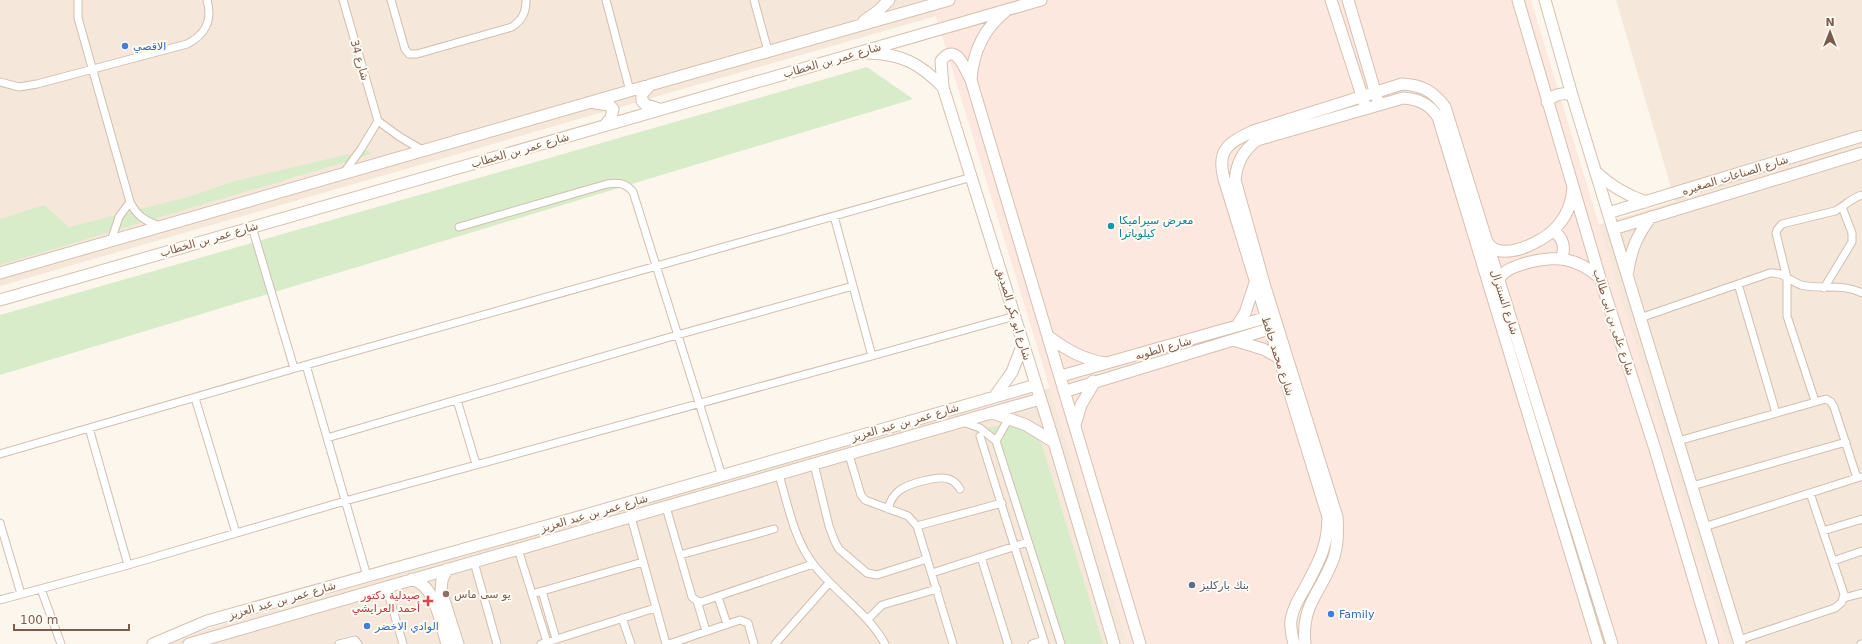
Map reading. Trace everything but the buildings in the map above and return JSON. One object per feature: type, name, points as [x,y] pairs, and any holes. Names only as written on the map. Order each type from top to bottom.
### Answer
[{"type":"street","points":[[78,0],[78,18],[130,202],[143,220],[160,226]]},
{"type":"street","points":[[0,82],[19,87],[37,84],[187,44],[197,39],[204,31],[209,21],[210,10],[207,0]]},
{"type":"street","name":"شارع 34","points":[[343,0],[378,120]]},
{"type":"street","points":[[391,0],[405,49],[409,54],[417,54],[512,27],[521,21],[526,12],[526,0]]},
{"type":"street","points":[[606,0],[630,91]]},
{"type":"street","points":[[754,0],[768,51]]},
{"type":"street","points":[[855,27],[878,11],[889,0]]},
{"type":"street","points":[[0,273],[949,0]]},
{"type":"street","name":"شارع عمر بن الخطاب","points":[[0,300],[1041,0]]},
{"type":"street","points":[[1331,0],[1366,108]]},
{"type":"street","points":[[1348,0],[1379,105]]},
{"type":"street","name":"شارع على بن ابى طالب","points":[[1518,0],[1600,278],[1655,449],[1713,644]]},
{"type":"street","points":[[1545,0],[1572,95],[1739,642],[1835,608],[1844,598],[1833,560],[1810,493]]},
{"type":"street","points":[[971,80],[975,53],[981,40],[998,18],[1010,9]]},
{"type":"street","points":[[1340,27],[1355,23]]},
{"type":"street","name":"شارع ابو بكر الصديق","points":[[846,56],[868,53],[889,54],[909,60],[928,71],[943,87],[1054,442],[1114,644]]},
{"type":"street","points":[[943,87],[941,61],[944,56],[955,54],[959,57],[971,80],[1066,391],[1074,425],[1140,644]]},
{"type":"street","name":"شارع السنترال","points":[[1304,114],[1402,84],[1415,85],[1427,89],[1438,96],[1445,107],[1457,163]]},
{"type":"street","points":[[650,85],[642,94],[642,101],[646,105],[660,109]]},
{"type":"street","points":[[1547,102],[1551,98],[1561,93],[1572,95]]},
{"type":"street","name":"شارع السنترال","points":[[1307,125],[1403,98],[1414,98],[1424,102],[1432,108],[1438,117],[1457,163],[1467,195],[1598,644]]},
{"type":"street","points":[[590,103],[601,103],[612,107],[613,111],[611,118],[605,125]]},
{"type":"street","points":[[1304,114],[1307,125]]},
{"type":"street","name":"شارع محمد حافظ","points":[[1294,644],[1291,619],[1296,604],[1320,561],[1328,532],[1328,517],[1265,318],[1221,167],[1222,155],[1225,148],[1235,140],[1253,131],[1304,114]]},
{"type":"street","points":[[342,174],[378,120],[400,137],[424,151]]},
{"type":"street","name":"شارع محمد حافظ","points":[[1305,644],[1305,618],[1334,556],[1337,544],[1337,517],[1327,481],[1284,350],[1235,180],[1236,168],[1240,157],[1248,147],[1257,140],[1307,125]]},
{"type":"street","name":"شارع الصناعات الصغيره","points":[[1608,213],[1862,136]]},
{"type":"street","name":"شارع الصناعات الصغيره","points":[[1613,229],[1862,153]]},
{"type":"street","points":[[1596,172],[1610,186],[1627,195],[1646,202]]},
{"type":"street","points":[[0,454],[294,368],[972,177]]},
{"type":"street","points":[[459,227],[606,184],[623,184],[628,186],[633,192],[657,266],[698,403],[722,476]]},
{"type":"street","points":[[1485,239],[1491,247],[1496,250],[1511,251],[1538,242],[1553,231],[1560,223],[1568,210],[1573,186]]},
{"type":"street","name":"شارع السنترال","points":[[1467,195],[1485,239],[1557,464],[1612,644]]},
{"type":"street","points":[[1815,401],[1787,316],[1787,278],[1776,233],[1779,226],[1835,211],[1852,198],[1862,195]]},
{"type":"street","points":[[110,241],[119,217],[130,202]]},
{"type":"street","points":[[1824,288],[1852,242],[1852,233],[1842,207]]},
{"type":"street","points":[[834,216],[872,356]]},
{"type":"street","points":[[1627,275],[1630,254],[1638,234],[1651,217]]},
{"type":"street","points":[[252,227],[294,368]]},
{"type":"street","points":[[1553,231],[1559,236],[1563,243],[1564,251],[1561,258]]},
{"type":"street","points":[[1511,251],[1510,260],[1515,266]]},
{"type":"street","points":[[1498,280],[1505,271],[1515,266],[1546,258],[1561,258],[1584,266],[1600,278]]},
{"type":"street","points":[[1640,318],[1770,273],[1776,273],[1802,285],[1824,288],[1846,287],[1862,293]]},
{"type":"street","points":[[1237,326],[1251,298],[1255,283]]},
{"type":"street","points":[[1738,284],[1776,412]]},
{"type":"street","points":[[327,438],[677,335],[853,286]]},
{"type":"street","points":[[0,600],[128,565],[476,464],[1015,316]]},
{"type":"street","name":"شارع الطوبه","points":[[1061,376],[1108,364],[1265,318]]},
{"type":"street","name":"شارع الطوبه","points":[[1066,391],[1269,329]]},
{"type":"street","points":[[1049,337],[1074,353],[1088,359],[1108,364]]},
{"type":"street","points":[[1232,340],[1248,344],[1278,357]]},
{"type":"street","points":[[984,447],[996,442],[1007,413],[1006,403],[998,396],[1012,372],[1023,344]]},
{"type":"street","points":[[306,365],[367,576]]},
{"type":"street","points":[[1074,425],[1081,405],[1094,382],[1090,369]]},
{"type":"street","name":"شارع عمر بن عبد العزيز","points":[[153,644],[188,628],[225,616],[575,518],[1036,385]]},
{"type":"street","points":[[195,398],[236,533]]},
{"type":"street","name":"شارع عمر بن عبد العزيز","points":[[189,644],[412,578],[474,562],[993,413],[1007,413],[1040,399]]},
{"type":"street","points":[[1678,441],[1826,399],[1833,404],[1860,478],[1704,527]]},
{"type":"street","points":[[457,400],[476,464]]},
{"type":"street","points":[[1007,413],[1054,442]]},
{"type":"street","points":[[963,422],[980,428],[996,442],[1061,644]]},
{"type":"street","points":[[89,428],[128,565]]},
{"type":"street","points":[[869,433],[874,448]]},
{"type":"street","points":[[980,436],[1045,642],[1032,644]]},
{"type":"street","points":[[1692,486],[1846,442]]},
{"type":"street","points":[[849,454],[861,495],[865,500],[908,516],[918,526],[953,644]]},
{"type":"street","points":[[814,464],[829,526],[835,542],[839,549],[867,573],[877,575],[927,559]]},
{"type":"street","points":[[779,475],[797,534],[813,564],[829,583],[868,619],[885,644]]},
{"type":"street","points":[[888,509],[892,499],[899,490],[936,478],[943,477],[950,479],[960,489]]},
{"type":"street","points":[[918,526],[1002,503]]},
{"type":"street","points":[[666,507],[692,597],[697,601],[701,602],[718,597],[813,564]]},
{"type":"street","points":[[631,517],[655,608],[668,644],[740,620],[745,620],[748,624],[754,644]]},
{"type":"street","points":[[575,518],[579,531]]},
{"type":"street","points":[[1823,531],[1862,518]]},
{"type":"street","points":[[0,523],[21,594]]},
{"type":"street","points":[[680,555],[774,528]]},
{"type":"street","points":[[932,573],[1028,542]]},
{"type":"street","points":[[518,549],[532,594],[544,643],[655,608]]},
{"type":"street","points":[[1833,560],[1862,551]]},
{"type":"street","points":[[981,558],[1008,644]]},
{"type":"street","points":[[474,562],[497,644]]},
{"type":"street","points":[[532,594],[643,562]]},
{"type":"street","points":[[447,569],[436,593],[447,644]]},
{"type":"street","points":[[1578,576],[1585,576],[1590,572]]},
{"type":"street","points":[[412,578],[424,584],[436,593],[458,644]]},
{"type":"street","points":[[774,644],[829,583]]},
{"type":"street","points":[[386,586],[403,644]]},
{"type":"street","points":[[41,589],[61,644]]},
{"type":"street","points":[[868,619],[882,605],[936,589]]},
{"type":"street","points":[[542,591],[556,639]]},
{"type":"street","points":[[1844,598],[1862,593]]},
{"type":"street","points":[[718,597],[727,624]]},
{"type":"street","points":[[697,601],[706,631]]},
{"type":"street","points":[[1589,612],[1594,608],[1602,610]]},
{"type":"street","points":[[225,616],[230,631]]},
{"type":"street","points":[[622,618],[631,644]]},
{"type":"street","points":[[339,644],[352,640],[355,640],[358,644]]},
{"type":"shaded area","points":[[0,0],[931,0],[936,16],[0,286]]},
{"type":"shaded area","points":[[931,0],[1531,0],[1726,644],[1128,644]]},
{"type":"shaded area","points":[[1616,0],[1862,0],[1862,644],[1726,644],[1598,225],[1675,201]]},
{"type":"shaded area","points":[[1050,388],[1128,644],[169,644],[213,627]]},
{"type":"green space","points":[[867,67],[913,99],[0,375],[0,315]]},
{"type":"green space","points":[[366,150],[372,154],[0,265],[0,219],[44,205],[69,227],[188,197],[235,181]]},
{"type":"green space","points":[[1003,426],[1026,429],[1038,439],[1042,445],[1103,644],[1056,644],[988,427]]},
{"type":"place","name":"الاقصي","points":[[125,46]]},
{"type":"place","name":"معرض سيراميكا كيلوباترا","points":[[1111,226]]},
{"type":"place","name":"بنك باركليز","points":[[1192,585]]},
{"type":"place","name":"يو سى ماس","points":[[446,594]]},
{"type":"place","name":"صيدلية دكتور أحمد العرايشي","points":[[428,601]]},
{"type":"place","name":"Family","points":[[1331,614]]},
{"type":"place","name":"الوادي الاخضر","points":[[367,626]]}]
